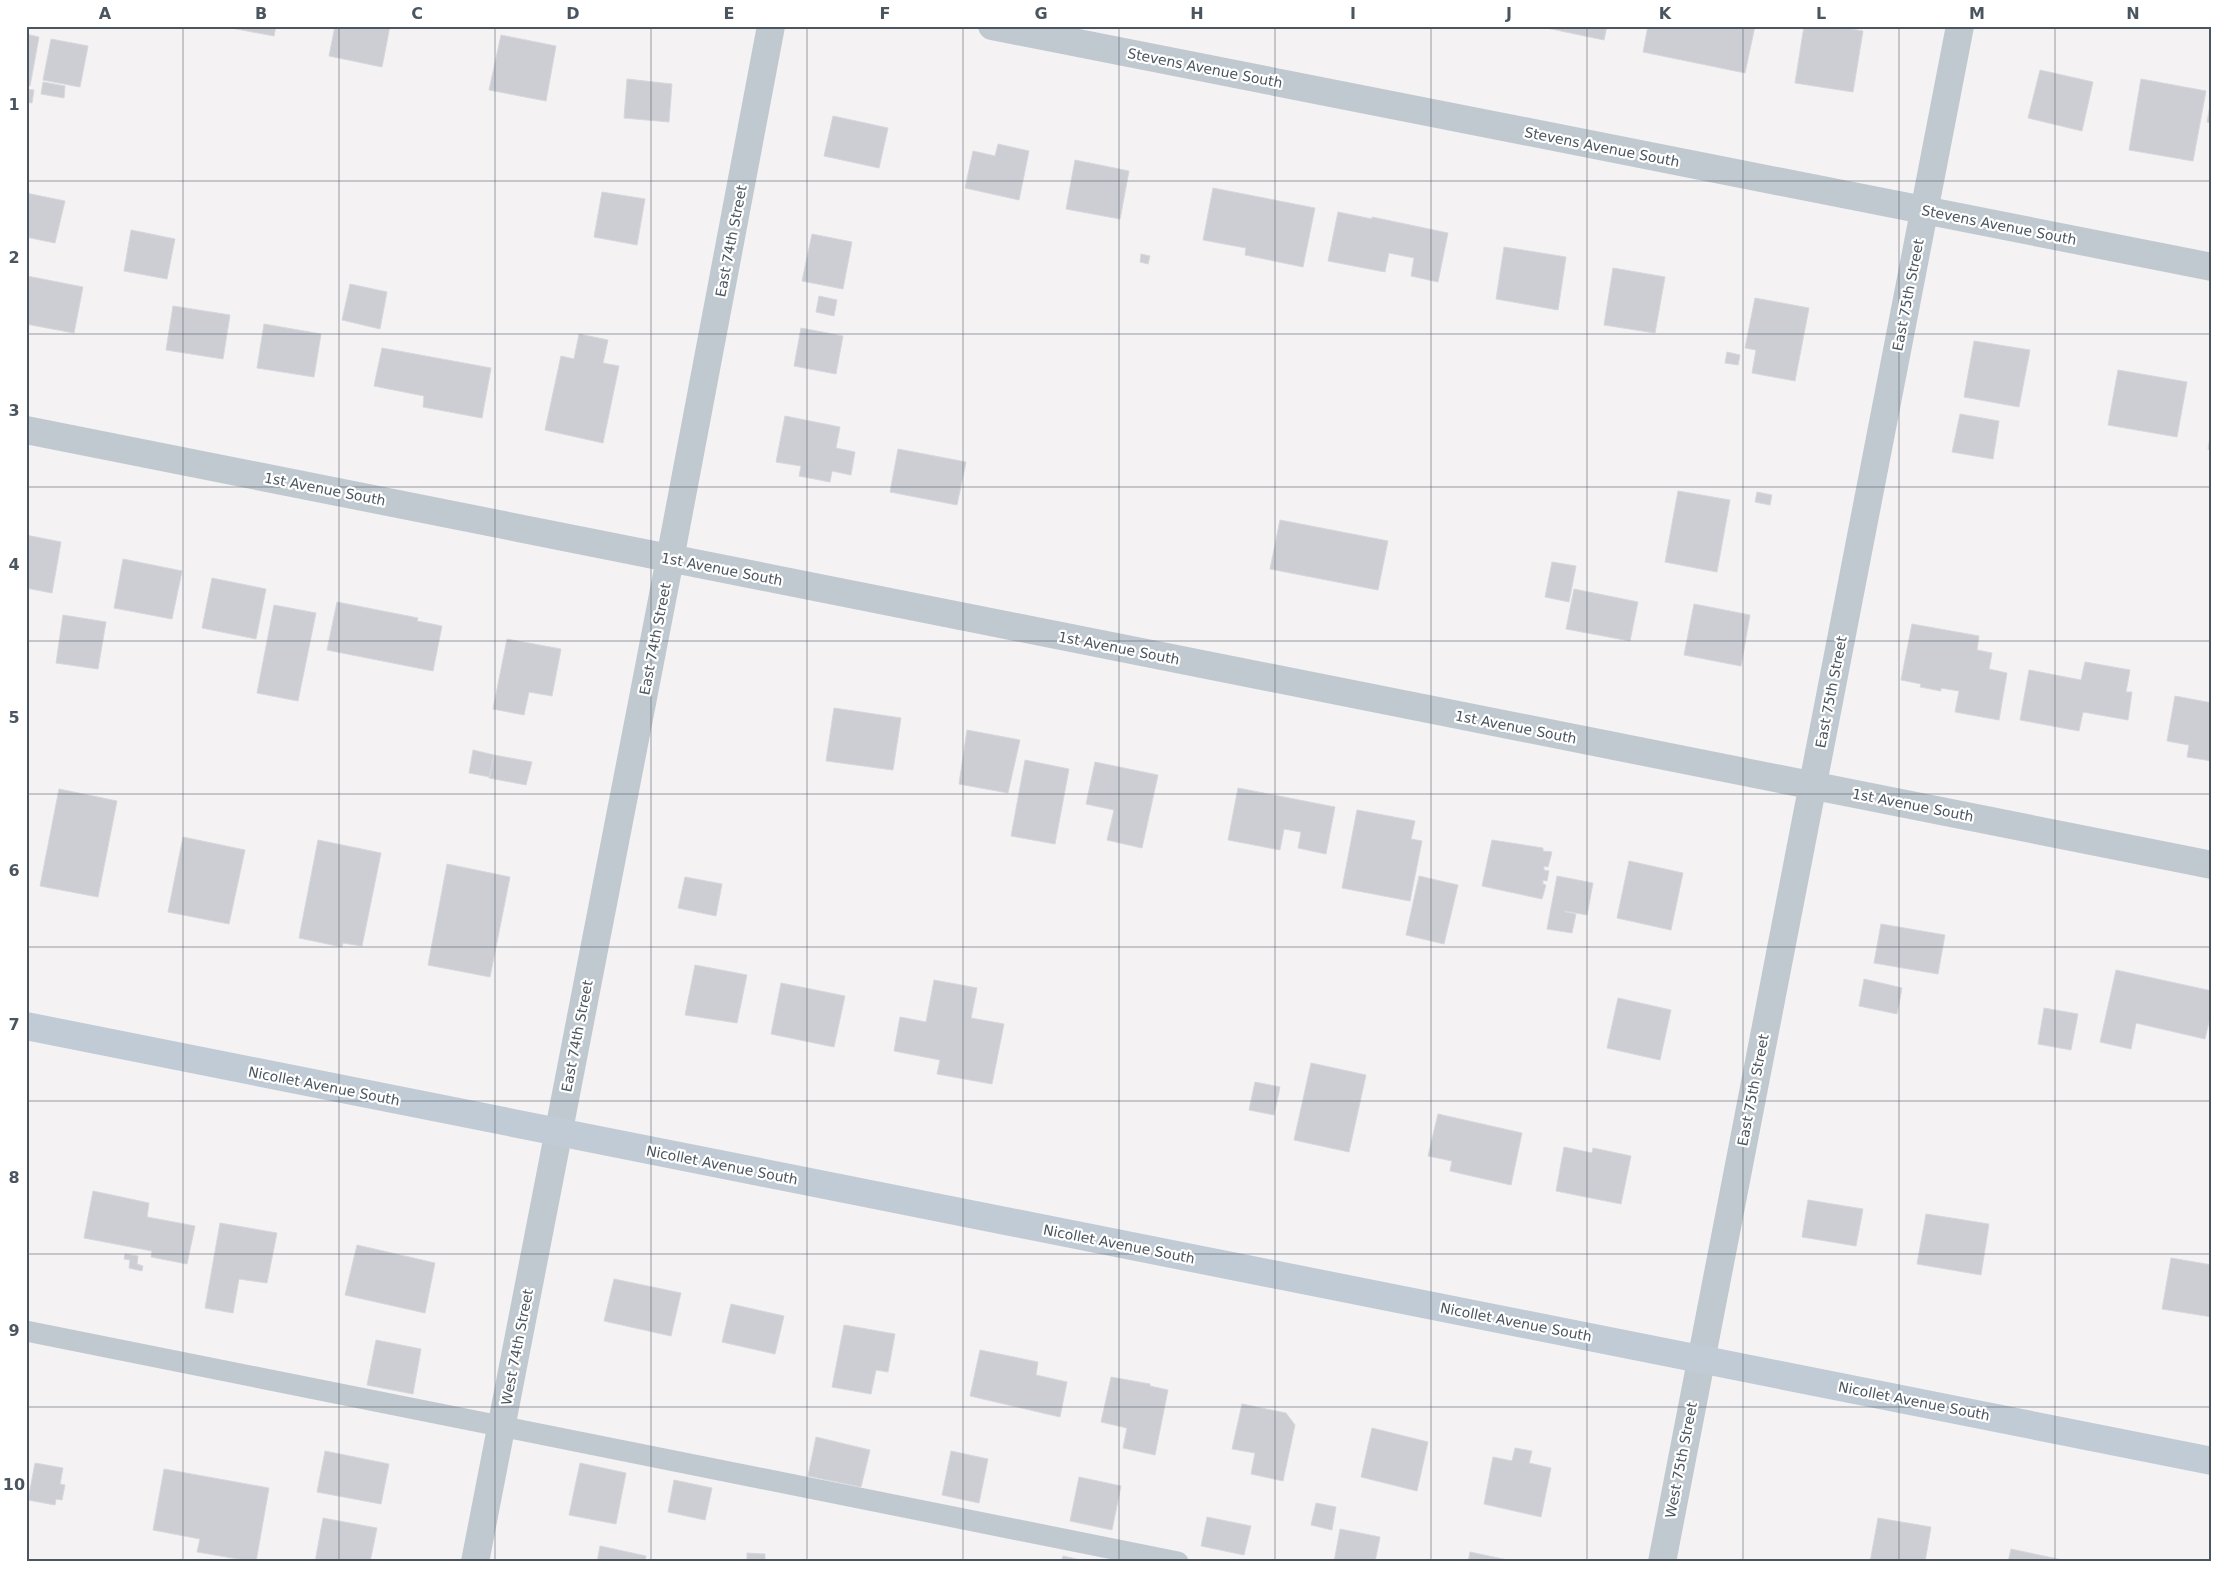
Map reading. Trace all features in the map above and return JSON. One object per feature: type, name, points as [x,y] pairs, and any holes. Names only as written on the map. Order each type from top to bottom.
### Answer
[{"type":"main road","name":"Nicollet Avenue South","points":[[26,1026],[2212,1461]]},
{"type":"street","name":"East 74th Street","points":[[559,1133],[771,26]]},
{"type":"street","name":"Stevens Avenue South","points":[[992,26],[2212,267]]},
{"type":"street","name":"East 75th Street","points":[[1701,1358],[1960,26]]},
{"type":"street","name":"1st Avenue South","points":[[26,430],[2212,865]]},
{"type":"street","name":"West 74th Street","points":[[475,1562],[559,1133]]},
{"type":"street","name":"West 75th Street","points":[[1662,1562],[1701,1358]]},
{"type":"lane","points":[[26,1331],[1178,1562]]},
{"type":"building","points":[[220,26],[276,26],[274,36]]},
{"type":"building","points":[[335,26],[390,26],[382,67],[329,56]]},
{"type":"building","points":[[1537,26],[1607,26],[1604,40]]},
{"type":"building","points":[[1648,26],[1755,26],[1745,73],[1643,52]]},
{"type":"building","points":[[1804,26],[1836,26],[1863,31],[1853,92],[1795,83]]},
{"type":"building","points":[[26,34],[39,37],[30,86],[26,86]]},
{"type":"building","points":[[501,35],[556,46],[546,101],[489,90]]},
{"type":"building","points":[[51,39],[88,46],[80,87],[43,80]]},
{"type":"building","points":[[2040,70],[2093,82],[2082,131],[2028,118]]},
{"type":"building","points":[[627,79],[672,84],[669,122],[624,118]]},
{"type":"building","points":[[2141,79],[2206,91],[2193,161],[2129,150]]},
{"type":"building","points":[[43,82],[65,86],[64,98],[41,94]]},
{"type":"building","points":[[26,89],[34,90],[32,103],[26,102]]},
{"type":"building","points":[[2212,95],[2212,123],[2207,122]]},
{"type":"building","points":[[833,116],[888,128],[879,168],[824,156]]},
{"type":"building","points":[[998,144],[1029,151],[1019,200],[965,188],[973,151],[995,156]]},
{"type":"building","points":[[1075,160],[1129,171],[1120,219],[1066,209]]},
{"type":"building","points":[[1213,188],[1315,208],[1303,267],[1245,255],[1246,248],[1203,240]]},
{"type":"building","points":[[602,192],[645,199],[637,245],[594,237]]},
{"type":"building","points":[[26,193],[65,201],[55,243],[26,237]]},
{"type":"building","points":[[1338,212],[1448,233],[1438,282],[1411,276],[1414,258],[1389,253],[1385,272],[1328,261]]},
{"type":"building","points":[[131,230],[175,239],[167,279],[124,271]]},
{"type":"building","points":[[812,234],[852,242],[843,289],[802,281]]},
{"type":"building","points":[[1504,247],[1566,257],[1558,310],[1496,299]]},
{"type":"building","points":[[1141,254],[1150,256],[1148,264],[1140,262]]},
{"type":"building","points":[[1613,268],[1665,277],[1655,333],[1604,325]]},
{"type":"building","points":[[27,276],[83,287],[74,333],[26,324]]},
{"type":"building","points":[[350,284],[387,292],[380,329],[342,320]]},
{"type":"building","points":[[819,296],[837,300],[834,316],[816,312]]},
{"type":"building","points":[[1755,298],[1809,308],[1795,381],[1752,373],[1756,350],[1745,348]]},
{"type":"building","points":[[173,306],[230,315],[223,359],[166,350]]},
{"type":"building","points":[[264,324],[321,334],[314,377],[257,368]]},
{"type":"building","points":[[801,328],[843,336],[836,374],[794,366]]},
{"type":"building","points":[[579,334],[608,340],[603,363],[619,366],[603,443],[545,430],[561,356],[574,359]]},
{"type":"building","points":[[1974,341],[2030,350],[2019,407],[1964,397]]},
{"type":"building","points":[[382,348],[491,368],[482,418],[423,407],[424,396],[374,386]]},
{"type":"building","points":[[1727,352],[1740,355],[1738,365],[1725,363]]},
{"type":"building","points":[[2118,370],[2187,382],[2177,437],[2108,425]]},
{"type":"building","points":[[1960,414],[1999,421],[1993,459],[1952,452]]},
{"type":"building","points":[[785,416],[840,427],[836,448],[855,452],[851,475],[832,471],[830,482],[799,476],[801,466],[776,462]]},
{"type":"building","points":[[2212,426],[2212,450],[2208,449]]},
{"type":"building","points":[[898,449],[966,462],[957,505],[890,492]]},
{"type":"building","points":[[1678,491],[1730,500],[1717,572],[1665,562]]},
{"type":"building","points":[[1757,492],[1772,495],[1770,505],[1755,502]]},
{"type":"building","points":[[1280,520],[1388,541],[1378,590],[1270,569]]},
{"type":"building","points":[[26,535],[61,542],[52,593],[26,588]]},
{"type":"building","points":[[123,559],[182,571],[172,619],[114,608]]},
{"type":"building","points":[[1552,562],[1576,566],[1569,602],[1545,597]]},
{"type":"building","points":[[212,578],[266,589],[256,639],[202,628]]},
{"type":"building","points":[[1574,589],[1638,602],[1630,641],[1566,629]]},
{"type":"building","points":[[337,602],[418,618],[417,621],[442,626],[433,671],[327,650]]},
{"type":"building","points":[[1694,604],[1750,615],[1741,666],[1684,655]]},
{"type":"building","points":[[274,605],[316,613],[298,701],[257,693]]},
{"type":"building","points":[[63,615],[106,622],[98,669],[56,663]]},
{"type":"building","points":[[1912,624],[1979,636],[1977,650],[1992,653],[1989,669],[2007,673],[1999,720],[1955,712],[1959,691],[1941,688],[1941,691],[1920,687],[1921,684],[1901,680]]},
{"type":"building","points":[[507,639],[561,649],[552,696],[529,692],[524,715],[493,709]]},
{"type":"building","points":[[2085,662],[2130,670],[2126,692],[2132,692],[2128,720],[2083,712],[2079,731],[2020,720],[2029,670],[2081,680]]},
{"type":"building","points":[[2175,696],[2212,703],[2212,761],[2187,757],[2189,745],[2167,741]]},
{"type":"building","points":[[834,708],[901,718],[893,770],[826,761]]},
{"type":"building","points":[[967,730],[1020,740],[1008,793],[959,784]]},
{"type":"building","points":[[473,750],[494,755],[490,777],[469,773]]},
{"type":"building","points":[[494,755],[532,762],[526,785],[489,778]]},
{"type":"building","points":[[1025,760],[1069,769],[1055,844],[1011,836]]},
{"type":"building","points":[[1095,762],[1158,775],[1142,848],[1107,840],[1114,810],[1086,804]]},
{"type":"building","points":[[1238,788],[1335,807],[1326,854],[1298,848],[1301,832],[1284,829],[1280,850],[1228,840]]},
{"type":"building","points":[[59,789],[117,801],[98,897],[40,886]]},
{"type":"building","points":[[1357,810],[1415,821],[1411,839],[1422,841],[1410,901],[1342,888]]},
{"type":"building","points":[[183,837],[245,850],[229,924],[168,912]]},
{"type":"building","points":[[318,840],[381,853],[362,946],[343,943],[342,947],[299,938]]},
{"type":"building","points":[[1492,840],[1543,848],[1543,851],[1552,852],[1548,867],[1544,866],[1544,870],[1549,871],[1547,881],[1543,880],[1543,884],[1546,885],[1542,899],[1482,886]]},
{"type":"building","points":[[1629,861],[1683,873],[1671,930],[1617,918]]},
{"type":"building","points":[[447,864],[510,877],[490,977],[428,965]]},
{"type":"building","points":[[1419,876],[1458,885],[1444,944],[1406,935]]},
{"type":"building","points":[[1557,876],[1593,883],[1587,915],[1565,911],[1576,914],[1572,933],[1547,929]]},
{"type":"building","points":[[685,877],[722,884],[716,916],[678,908]]},
{"type":"building","points":[[1881,924],[1945,935],[1938,974],[1874,963]]},
{"type":"building","points":[[695,965],[747,975],[737,1023],[685,1015]]},
{"type":"building","points":[[2116,970],[2212,991],[2212,1009],[2205,1039],[2136,1023],[2131,1049],[2100,1042]]},
{"type":"building","points":[[1864,979],[1902,988],[1897,1014],[1859,1006]]},
{"type":"building","points":[[934,980],[977,988],[971,1018],[1004,1024],[992,1084],[937,1074],[940,1060],[894,1051],[900,1017],[926,1022]]},
{"type":"building","points":[[781,983],[845,996],[834,1047],[771,1034]]},
{"type":"building","points":[[1618,998],[1671,1010],[1660,1060],[1607,1048]]},
{"type":"building","points":[[2044,1008],[2078,1014],[2071,1050],[2038,1044]]},
{"type":"building","points":[[1311,1063],[1366,1075],[1349,1152],[1294,1140]]},
{"type":"building","points":[[1255,1082],[1280,1087],[1274,1115],[1249,1110]]},
{"type":"building","points":[[1438,1114],[1522,1133],[1511,1185],[1450,1171],[1452,1161],[1428,1156]]},
{"type":"building","points":[[1564,1147],[1592,1153],[1593,1148],[1631,1156],[1621,1204],[1556,1191]]},
{"type":"building","points":[[93,1191],[149,1203],[147,1217],[195,1226],[187,1264],[151,1257],[152,1251],[84,1238]]},
{"type":"building","points":[[1808,1200],[1863,1209],[1856,1246],[1802,1237]]},
{"type":"building","points":[[1926,1214],[1989,1224],[1981,1275],[1917,1264]]},
{"type":"building","points":[[220,1223],[277,1233],[267,1283],[239,1279],[233,1313],[205,1308]]},
{"type":"building","points":[[357,1245],[435,1263],[425,1313],[345,1295]]},
{"type":"building","points":[[125,1254],[138,1256],[137,1264],[143,1266],[142,1271],[129,1268],[130,1260],[124,1259]]},
{"type":"building","points":[[2171,1258],[2212,1265],[2212,1317],[2162,1309]]},
{"type":"building","points":[[614,1279],[681,1293],[671,1336],[604,1321]]},
{"type":"building","points":[[731,1304],[784,1316],[775,1354],[722,1342]]},
{"type":"building","points":[[844,1325],[895,1334],[888,1372],[876,1370],[871,1394],[832,1387]]},
{"type":"building","points":[[376,1340],[421,1349],[413,1394],[367,1385]]},
{"type":"building","points":[[980,1350],[1038,1362],[1036,1375],[1067,1382],[1060,1417],[970,1396]]},
{"type":"building","points":[[1111,1377],[1150,1384],[1150,1386],[1168,1390],[1155,1455],[1123,1448],[1127,1428],[1101,1422]]},
{"type":"building","points":[[1242,1404],[1286,1413],[1295,1425],[1283,1481],[1251,1474],[1255,1453],[1232,1449]]},
{"type":"building","points":[[1372,1428],[1428,1442],[1417,1491],[1361,1477]]},
{"type":"building","points":[[816,1437],[870,1450],[861,1487],[808,1476]]},
{"type":"building","points":[[1515,1448],[1532,1451],[1529,1463],[1551,1468],[1541,1517],[1484,1504],[1493,1457],[1512,1461]]},
{"type":"building","points":[[325,1451],[389,1464],[381,1504],[317,1492]]},
{"type":"building","points":[[951,1451],[988,1459],[979,1503],[942,1495]]},
{"type":"building","points":[[35,1463],[63,1468],[60,1484],[65,1485],[62,1500],[56,1499],[55,1505],[28,1500]]},
{"type":"building","points":[[580,1463],[626,1473],[616,1524],[569,1515]]},
{"type":"building","points":[[164,1469],[269,1488],[256,1562],[197,1552],[200,1539],[153,1530]]},
{"type":"building","points":[[1079,1477],[1121,1486],[1112,1530],[1070,1521]]},
{"type":"building","points":[[674,1480],[712,1488],[705,1520],[668,1512]]},
{"type":"building","points":[[1316,1503],[1336,1507],[1332,1530],[1311,1525]]},
{"type":"building","points":[[1207,1517],[1251,1526],[1244,1555],[1201,1546]]},
{"type":"building","points":[[323,1518],[377,1528],[370,1562],[315,1562]]},
{"type":"building","points":[[1878,1518],[1931,1527],[1925,1562],[1870,1562]]},
{"type":"building","points":[[1340,1529],[1380,1537],[1375,1562],[1334,1562]]},
{"type":"building","points":[[600,1546],[646,1556],[645,1562],[597,1562]]},
{"type":"building","points":[[2011,1549],[2072,1562],[2008,1562]]},
{"type":"building","points":[[1470,1552],[1517,1562],[1468,1562]]},
{"type":"building","points":[[747,1553],[765,1554],[765,1562],[747,1562]]},
{"type":"building","points":[[1063,1556],[1089,1562],[1061,1562]]}]
